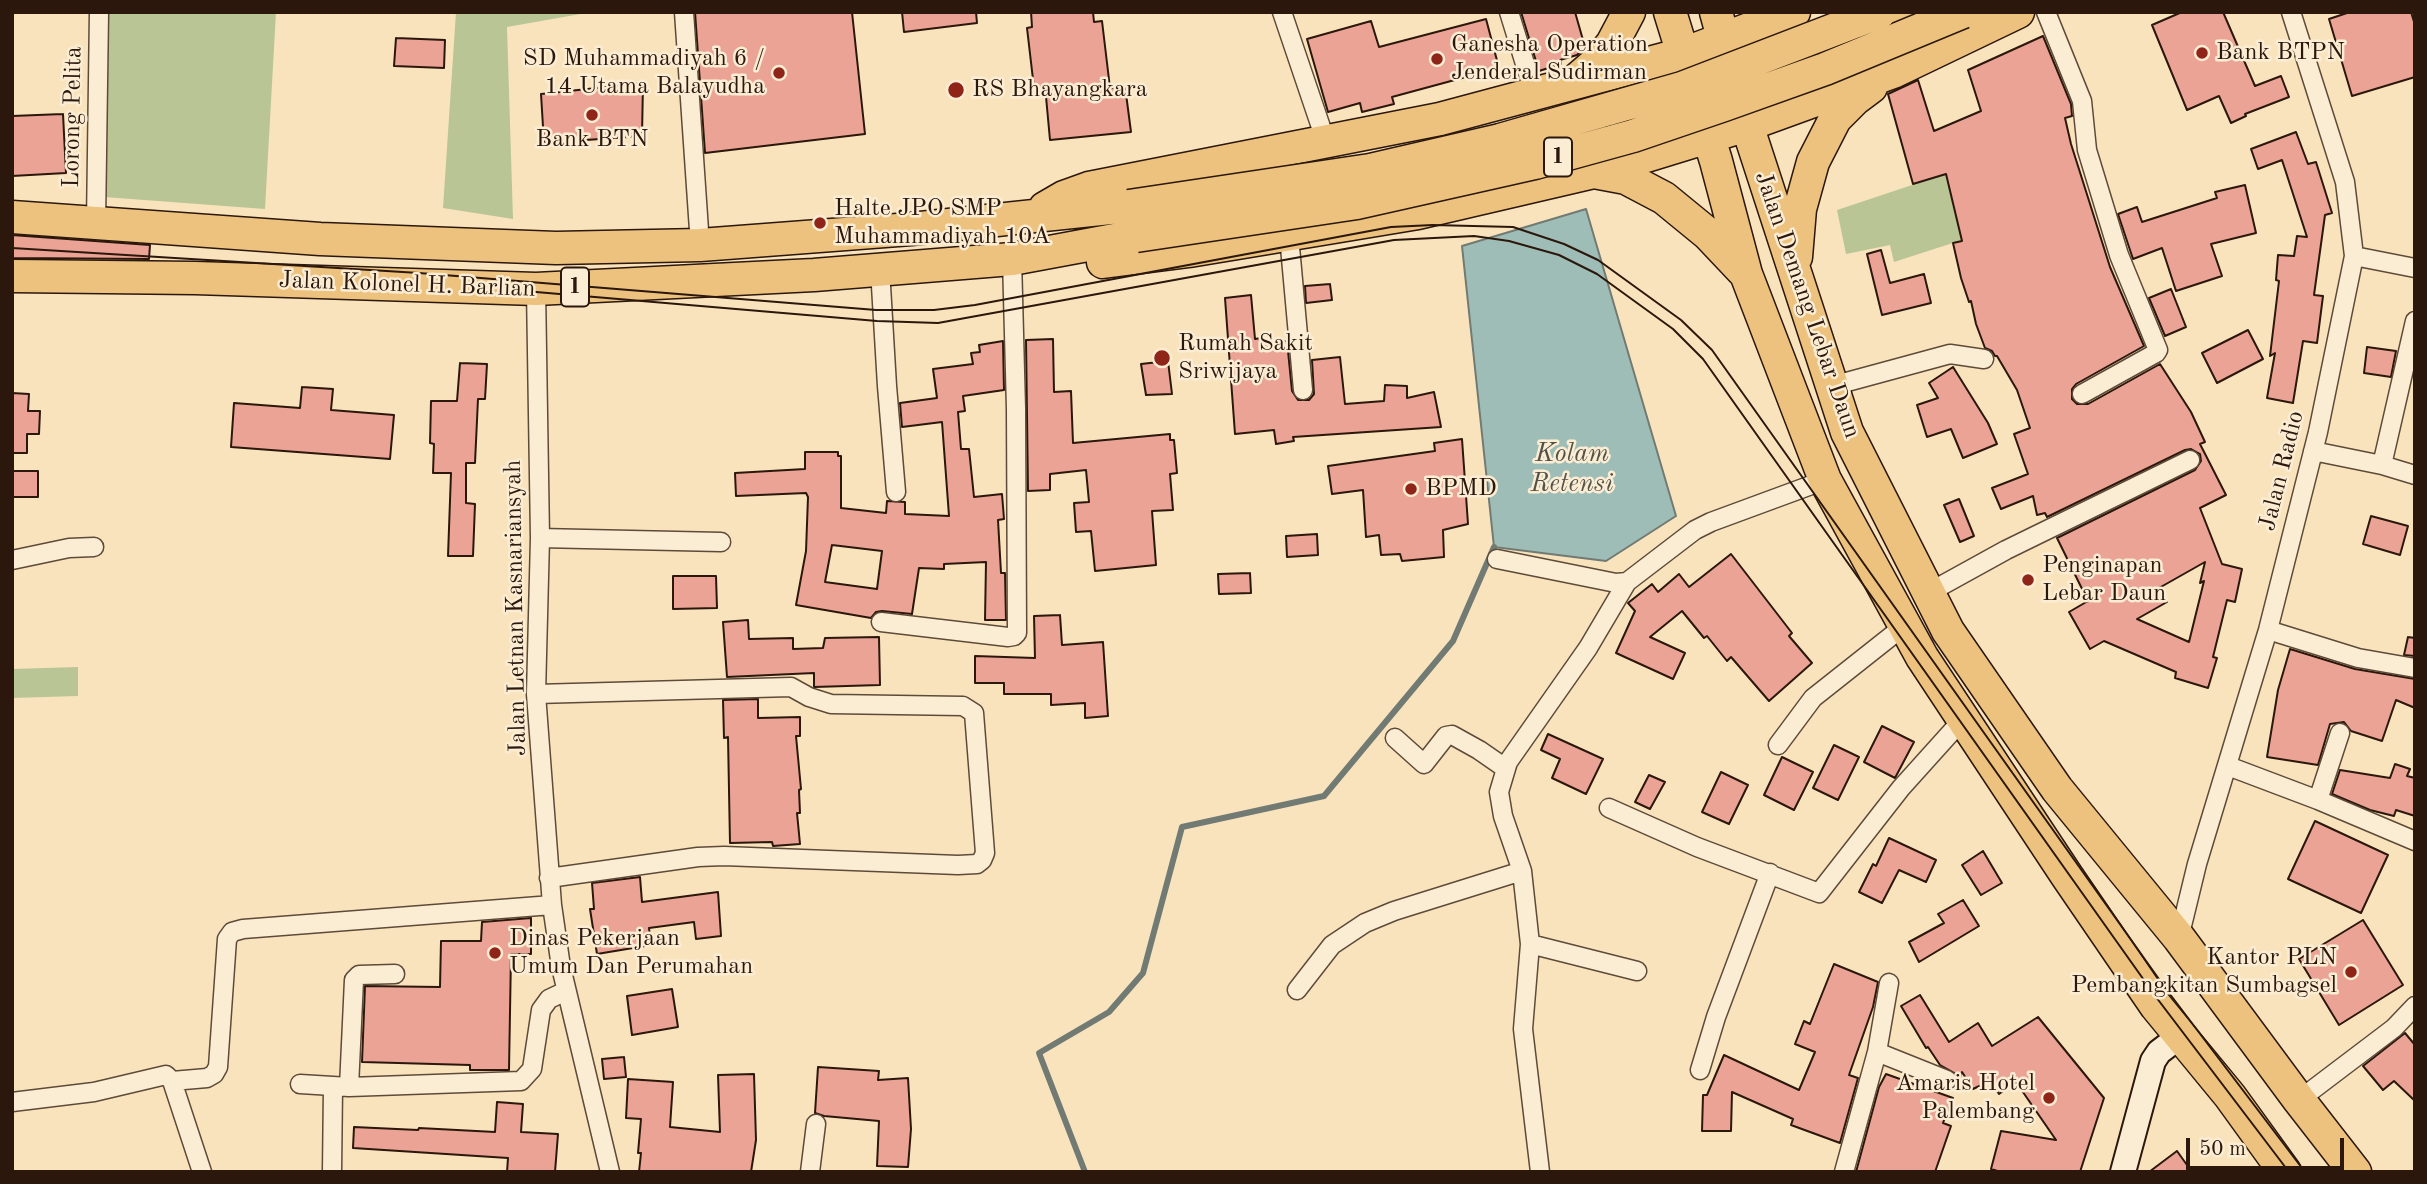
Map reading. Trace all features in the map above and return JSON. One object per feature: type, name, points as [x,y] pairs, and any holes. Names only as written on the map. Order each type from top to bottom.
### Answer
[{"type":"highway","points":[[1571,84],[1597,62],[1612,44],[1629,12]]},
{"type":"highway","name":"Jalan Demang Lebar Daun","points":[[1671,12],[1709,137],[1746,274],[1825,480],[1922,657],[2099,926],[2285,1172]]},
{"type":"highway","points":[[1029,218],[1064,197],[1089,188],[1440,119],[1684,54],[1720,26],[1794,12]]},
{"type":"highway","name":"Jalan Kolonel H. Barlian","points":[[12,217],[411,244],[537,248],[700,245],[1029,218],[1370,170],[1500,140],[1682,89],[1880,12]]},
{"type":"highway","points":[[1900,12],[1918,36],[1950,43]]},
{"type":"highway","name":"Jalan Kolonel H. Barlian","points":[[12,276],[195,278],[536,289],[702,282],[1017,258],[1136,236],[1357,203],[1535,163],[1633,136],[1724,105],[1825,69],[1963,12]]},
{"type":"highway","points":[[1017,258],[1062,265],[1088,264],[1289,236],[1457,206],[1594,172],[1747,125],[1893,72],[2018,12]]},
{"type":"highway","name":"Jalan Demang Lebar Daun","points":[[1720,26],[1747,125],[1847,432],[1948,631],[2057,789],[2179,938],[2298,1100],[2356,1172]]},
{"type":"highway","points":[[1796,276],[1800,209],[1820,145],[1844,109],[1893,72]]},
{"type":"highway","points":[[1440,119],[1472,129],[1477,135],[1487,167],[1479,187],[1457,206]]},
{"type":"highway","points":[[1594,172],[1626,178],[1664,198],[1708,234],[1746,274]]},
{"type":"street","name":"Lorong Pelita","points":[[96,223],[99,12]]},
{"type":"street","points":[[684,12],[700,245]]},
{"type":"street","points":[[1282,12],[1326,142]]},
{"type":"street","points":[[1509,12],[1534,93]]},
{"type":"street","points":[[2046,12],[2082,101],[2087,150],[2119,255],[2158,350],[2082,394]]},
{"type":"street","name":"Jalan Radio","points":[[2179,938],[2197,864],[2268,630],[2313,451],[2354,256],[2345,182],[2291,12]]},
{"type":"street","points":[[1289,236],[1303,390]]},
{"type":"street","points":[[2354,256],[2415,268]]},
{"type":"street","points":[[881,622],[1008,636],[1017,633],[1017,258]]},
{"type":"street","points":[[880,269],[896,492]]},
{"type":"street","name":"Jalan Letnan Kasnariansyah","points":[[536,289],[540,538],[536,694],[549,878],[566,991],[610,1172]]},
{"type":"street","points":[[2382,465],[2415,321]]},
{"type":"street","points":[[1832,386],[1950,354],[1984,359]]},
{"type":"street","points":[[2313,451],[2382,465],[2415,475]]},
{"type":"street","points":[[1928,593],[2006,551],[2190,460]]},
{"type":"street","points":[[1540,1172],[1523,1028],[1530,944],[1522,871],[1503,816],[1499,792],[1504,768],[1588,648],[1628,582],[1695,530],[1825,480]]},
{"type":"street","points":[[540,538],[721,542]]},
{"type":"street","points":[[12,560],[69,548],[94,547]]},
{"type":"street","points":[[1497,559],[1616,583],[1628,582]]},
{"type":"street","points":[[1778,744],[1813,698],[1905,626]]},
{"type":"street","points":[[2268,630],[2358,658],[2415,668]]},
{"type":"street","points":[[536,694],[791,687],[809,697],[831,704],[962,706],[974,713],[984,832],[985,853],[977,864],[724,856],[698,857],[549,878]]},
{"type":"street","points":[[1609,808],[1697,847],[1812,891],[1821,892],[1901,788],[1964,718]]},
{"type":"street","points":[[2318,800],[2340,733]]},
{"type":"street","points":[[1395,738],[1424,764],[1446,736],[1452,735],[1504,768]]},
{"type":"street","points":[[2228,766],[2415,841]]},
{"type":"street","points":[[1297,990],[1332,945],[1365,923],[1394,911],[1522,871]]},
{"type":"street","points":[[1700,1070],[1716,1017],[1770,873]]},
{"type":"street","points":[[172,1081],[207,1078],[214,1074],[218,1067],[227,939],[232,932],[552,905]]},
{"type":"street","points":[[1530,944],[1637,971]]},
{"type":"street","points":[[332,1172],[354,980],[359,975],[395,974]]},
{"type":"street","points":[[1844,1172],[1877,1052],[1889,983]]},
{"type":"street","points":[[300,1084],[341,1087],[521,1081],[532,1069],[541,1010],[549,999],[566,991]]},
{"type":"street","points":[[2298,1100],[2394,1028],[2415,1006]]},
{"type":"street","points":[[2123,1172],[2153,1062],[2159,1052],[2180,1036]]},
{"type":"street","points":[[1877,1052],[1947,1080]]},
{"type":"street","points":[[12,1101],[94,1092],[163,1075],[172,1081],[202,1172]]},
{"type":"street","points":[[810,1172],[816,1124]]},
{"type":"green space","points":[[108,12],[276,12],[265,209],[104,197]]},
{"type":"green space","points":[[456,12],[592,12],[507,27],[513,219],[443,208]]},
{"type":"green space","points":[[1945,174],[1962,240],[1894,262],[1890,245],[1846,254],[1837,210]]},
{"type":"green space","points":[[78,667],[78,696],[12,698],[12,669]]},
{"type":"water","name":"Kolam Retensi","points":[[1586,209],[1676,516],[1606,561],[1494,547],[1462,246]]},
{"type":"building","name":"SD Muhammadiyah 6 / 14 Utama Balayudha","points":[[695,12],[852,12],[865,134],[705,153]]},
{"type":"building","points":[[902,12],[976,12],[977,23],[904,32]]},
{"type":"building","points":[[1031,12],[1093,12],[1094,22],[1102,21],[1110,88],[1125,86],[1131,132],[1050,140],[1045,86],[1034,88],[1027,28],[1032,27]]},
{"type":"building","points":[[1521,12],[1575,12],[1585,47],[1577,55],[1560,60],[1561,64],[1539,71]]},
{"type":"building","name":"Bank BTPN","points":[[2182,12],[2223,12],[2255,86],[2281,76],[2289,97],[2245,114],[2246,116],[2231,123],[2219,96],[2187,110],[2152,25]]},
{"type":"building","points":[[2350,12],[2411,12],[2415,25],[2415,77],[2352,96],[2329,19]]},
{"type":"building","points":[[1486,19],[1499,68],[1392,97],[1394,104],[1362,112],[1360,103],[1328,112],[1307,39],[1371,21],[1379,47]]},
{"type":"building","points":[[2043,36],[2071,104],[2072,116],[2065,118],[2071,144],[2110,267],[2144,346],[2076,384],[2072,389],[2072,399],[2077,404],[2088,404],[2160,364],[2191,412],[2205,442],[2200,444],[2226,495],[2200,508],[2222,564],[2242,569],[2235,602],[2227,600],[2213,657],[2217,658],[2208,688],[2175,678],[2176,672],[2104,641],[2090,649],[2069,612],[2088,601],[2057,538],[2195,470],[2201,461],[2200,454],[2191,449],[2185,450],[2047,517],[2045,513],[2037,515],[2033,496],[2001,509],[1992,488],[2028,474],[2014,434],[2030,428],[2017,390],[1997,356],[1985,348],[1976,324],[1953,243],[1962,241],[1946,174],[1913,184],[1888,94],[1918,80],[1934,131],[1981,111],[1968,70]],"holes":[[[2205,562],[2200,583],[2204,581],[2189,642],[2137,619],[2167,602],[2159,588]]]},
{"type":"building","points":[[396,38],[445,40],[444,68],[394,66]]},
{"type":"building","name":"Bank BTN","points":[[643,83],[642,136],[544,143],[541,94]]},
{"type":"building","points":[[63,114],[66,173],[12,176],[12,116]]},
{"type":"building","points":[[2296,132],[2308,164],[2316,162],[2332,213],[2325,215],[2314,295],[2323,296],[2317,343],[2303,341],[2293,403],[2267,398],[2275,353],[2270,356],[2279,281],[2276,280],[2278,255],[2294,256],[2297,236],[2307,237],[2282,160],[2258,169],[2251,149]]},
{"type":"building","points":[[2245,185],[2256,233],[2211,244],[2222,276],[2176,291],[2162,248],[2133,259],[2118,214],[2137,207],[2142,222],[2217,198],[2215,192]]},
{"type":"building","points":[[12,235],[150,245],[149,259],[12,258]]},
{"type":"building","points":[[1881,250],[1890,283],[1924,274],[1931,303],[1882,315],[1867,254]]},
{"type":"building","points":[[1330,284],[1332,300],[1306,303],[1305,286]]},
{"type":"building","points":[[2171,289],[2186,327],[2165,336],[2149,298]]},
{"type":"building","points":[[1251,295],[1255,339],[1261,338],[1262,344],[1287,341],[1292,391],[1298,400],[1309,400],[1314,394],[1312,360],[1340,357],[1345,404],[1384,401],[1385,385],[1407,386],[1407,398],[1434,392],[1441,427],[1293,437],[1294,441],[1276,444],[1274,430],[1235,434],[1225,298]]},
{"type":"building","points":[[2248,330],[2263,359],[2217,383],[2202,353]]},
{"type":"building","points":[[1053,339],[1054,392],[1071,391],[1073,443],[1170,434],[1170,440],[1174,440],[1177,473],[1170,474],[1173,510],[1152,511],[1156,565],[1095,571],[1091,531],[1076,532],[1074,503],[1089,502],[1086,470],[1050,474],[1050,490],[1028,491],[1026,340]]},
{"type":"building","points":[[1003,341],[1004,390],[963,396],[965,411],[958,412],[961,449],[969,449],[974,497],[1002,494],[1004,519],[998,520],[1001,573],[1005,573],[1006,620],[985,620],[986,562],[944,564],[944,569],[919,568],[912,614],[882,611],[876,612],[871,618],[796,605],[806,551],[808,497],[806,493],[736,496],[735,473],[805,469],[805,452],[838,452],[838,456],[841,456],[841,508],[886,513],[887,501],[905,502],[905,514],[949,516],[942,422],[902,427],[900,403],[937,398],[933,369],[973,364],[971,353],[980,352],[979,345]],"holes":[[[832,545],[882,551],[877,589],[825,582]]]},
{"type":"building","points":[[2367,347],[2396,351],[2391,377],[2364,373]]},
{"type":"building","points":[[1168,361],[1172,394],[1146,395],[1141,364]]},
{"type":"building","points":[[460,363],[487,364],[485,399],[478,399],[475,463],[466,463],[466,503],[475,504],[473,556],[448,556],[451,473],[433,473],[434,444],[430,443],[431,401],[457,401]]},
{"type":"building","points":[[1953,367],[1988,423],[1997,444],[1963,458],[1951,429],[1927,437],[1917,405],[1938,398],[1929,383]]},
{"type":"building","points":[[302,387],[333,389],[331,410],[394,415],[390,459],[231,447],[234,403],[300,408]]},
{"type":"building","points":[[12,393],[29,394],[28,411],[40,411],[39,434],[27,434],[27,453],[12,453]]},
{"type":"building","points":[[1462,439],[1468,524],[1443,530],[1444,557],[1402,561],[1400,554],[1381,555],[1379,535],[1366,537],[1363,490],[1332,494],[1328,466],[1435,451],[1434,443]]},
{"type":"building","points":[[12,471],[38,471],[38,497],[12,497]]},
{"type":"building","points":[[1959,499],[1974,536],[1960,542],[1944,505]]},
{"type":"building","points":[[2371,516],[2408,526],[2400,555],[2363,544]]},
{"type":"building","points":[[1317,534],[1318,555],[1287,557],[1286,536]]},
{"type":"building","points":[[1731,554],[1792,633],[1789,636],[1812,663],[1769,701],[1731,657],[1727,661],[1682,611],[1650,637],[1685,653],[1673,679],[1616,653],[1635,611],[1628,603],[1652,584],[1658,592],[1679,574],[1689,587]]},
{"type":"building","points":[[1250,573],[1251,593],[1219,594],[1218,574]]},
{"type":"building","points":[[673,576],[716,576],[717,608],[673,609]]},
{"type":"building","points":[[1060,615],[1062,645],[1103,642],[1108,716],[1085,718],[1085,703],[1051,705],[1051,694],[1004,694],[1004,683],[975,683],[975,656],[1035,658],[1034,616]]},
{"type":"building","points":[[748,620],[749,639],[793,638],[793,649],[823,648],[825,638],[879,637],[880,685],[814,687],[814,673],[727,677],[723,622]]},
{"type":"building","points":[[2408,637],[2415,638],[2415,656],[2404,655]]},
{"type":"building","points":[[2290,649],[2355,669],[2415,679],[2415,708],[2396,700],[2382,741],[2351,731],[2344,722],[2330,724],[2318,765],[2267,757],[2278,690]]},
{"type":"building","points":[[758,699],[758,718],[800,717],[800,736],[796,736],[801,789],[800,813],[797,813],[800,844],[773,846],[772,842],[730,843],[728,737],[724,738],[723,700]]},
{"type":"building","points":[[1882,726],[1914,742],[1895,778],[1864,762]]},
{"type":"building","points":[[1548,734],[1603,759],[1586,794],[1552,778],[1560,759],[1541,750]]},
{"type":"building","points":[[1834,745],[1859,757],[1838,800],[1813,788]]},
{"type":"building","points":[[1782,757],[1813,772],[1794,810],[1764,795]]},
{"type":"building","points":[[2395,764],[2410,769],[2407,776],[2415,778],[2415,816],[2396,810],[2394,816],[2370,810],[2332,794],[2340,770],[2390,778]]},
{"type":"building","points":[[1721,772],[1748,785],[1729,824],[1702,812]]},
{"type":"building","points":[[1649,775],[1665,782],[1650,809],[1635,802]]},
{"type":"building","points":[[2315,821],[2388,855],[2361,913],[2288,879]]},
{"type":"building","points":[[1889,838],[1936,860],[1926,882],[1899,870],[1882,903],[1859,892],[1873,864],[1876,866]]},
{"type":"building","points":[[1983,851],[2002,883],[1981,895],[1962,865]]},
{"type":"building","points":[[640,877],[642,902],[718,892],[721,936],[696,939],[694,922],[649,928],[651,945],[597,954],[590,909],[594,909],[592,883]]},
{"type":"building","points":[[1963,900],[1979,926],[1919,962],[1909,942],[1944,923],[1938,914]]},
{"type":"building","points":[[531,918],[531,954],[511,954],[509,1070],[470,1070],[470,1065],[362,1062],[365,986],[440,987],[441,941],[481,941],[482,922]]},
{"type":"building","name":"Kantor PLN Pembangkitan Sumbagsel","points":[[2363,920],[2403,985],[2339,1025],[2299,959]]},
{"type":"building","points":[[1834,964],[1878,982],[1873,1007],[1849,1075],[1858,1078],[1840,1143],[1791,1125],[1793,1119],[1732,1092],[1731,1131],[1702,1131],[1703,1095],[1707,1095],[1724,1055],[1799,1090],[1815,1052],[1795,1044],[1804,1021],[1810,1024]]},
{"type":"building","points":[[672,989],[678,1027],[632,1035],[627,996]]},
{"type":"building","points":[[1920,995],[1949,1042],[1978,1023],[1992,1046],[2038,1017],[2104,1098],[2080,1172],[2001,1172],[1991,1169],[2001,1131],[2056,1140],[2016,1082],[1999,1094],[1990,1081],[1973,1089],[1962,1072],[1956,1089],[1956,1074],[1940,1065],[1928,1047],[1926,1048],[1901,1006]]},
{"type":"building","points":[[2405,1033],[2415,1045],[2415,1101],[2394,1081],[2383,1090],[2363,1066]]},
{"type":"building","points":[[624,1057],[626,1077],[604,1079],[602,1059]]},
{"type":"building","points":[[818,1067],[879,1071],[878,1080],[908,1078],[911,1129],[908,1167],[877,1166],[879,1121],[815,1113]]},
{"type":"building","points":[[754,1074],[756,1140],[751,1172],[639,1172],[641,1119],[626,1118],[628,1079],[673,1082],[670,1127],[720,1132],[718,1075]]},
{"type":"building","points":[[1886,1074],[1953,1098],[1943,1123],[1951,1126],[1935,1172],[1856,1172],[1879,1087]]},
{"type":"building","points":[[497,1102],[523,1104],[521,1132],[558,1134],[555,1172],[507,1172],[508,1158],[353,1148],[354,1127],[495,1132]]},
{"type":"building","points":[[2177,1151],[2192,1172],[2149,1172]]},
{"type":"waterway","points":[[1085,1172],[1039,1053],[1109,1012],[1143,973],[1182,827],[1324,796],[1453,641],[1494,547]]},
{"type":"tram line","points":[[12,248],[419,273],[876,310],[934,310],[975,305],[1391,227],[1513,227],[1564,244],[1598,260],[1681,320],[1712,350],[2166,989],[2305,1172]]},
{"type":"tram line","points":[[536,292],[877,321],[938,323],[1394,240],[1474,236],[1509,241],[1559,255],[1597,274],[1673,329],[1703,359],[2156,997],[2289,1172]]},
{"type":"place","name":"Bank BTPN","points":[[2202,53]]},
{"type":"place","name":"Ganesha Operation Jenderal Sudirman","points":[[1437,59]]},
{"type":"place","name":"SD Muhammadiyah 6 / 14 Utama Balayudha","points":[[779,73]]},
{"type":"place","name":"RS Bhayangkara","points":[[956,90]]},
{"type":"place","name":"Bank BTN","points":[[592,115]]},
{"type":"place","name":"Halte JPO SMP Muhammadiyah 10A","points":[[820,223]]},
{"type":"place","name":"Rumah Sakit Sriwijaya","points":[[1162,358]]},
{"type":"place","name":"BPMD","points":[[1411,489]]},
{"type":"place","name":"Penginapan Lebar Daun","points":[[2028,580]]},
{"type":"place","name":"Dinas Pekerjaan Umum Dan Perumahan","points":[[495,953]]},
{"type":"place","name":"Kantor PLN Pembangkitan Sumbagsel","points":[[2351,972]]},
{"type":"place","name":"Amaris Hotel Palembang","points":[[2049,1098]]}]
